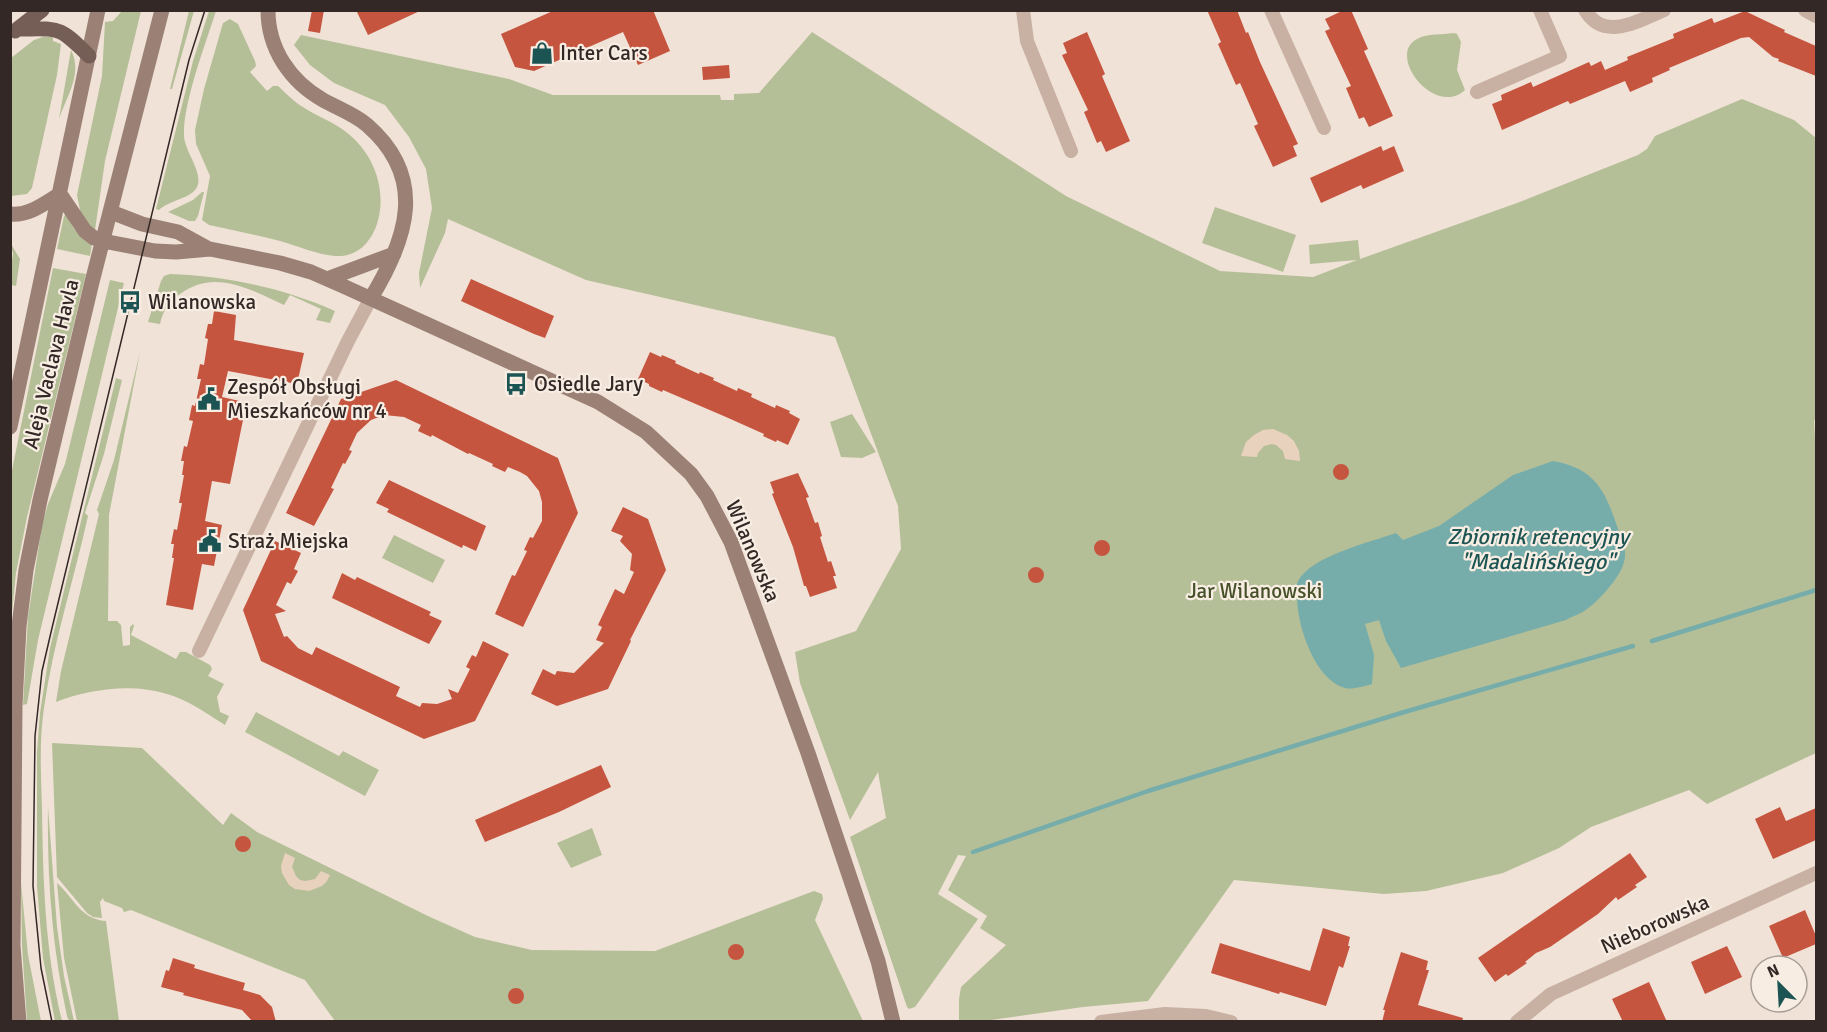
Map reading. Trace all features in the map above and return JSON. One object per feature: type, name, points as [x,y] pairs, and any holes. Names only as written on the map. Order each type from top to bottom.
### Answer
[{"type":"main road","points":[[14,32],[42,10]]},
{"type":"main road","points":[[14,32],[54,29],[66,33],[89,56]]},
{"type":"street","name":"Aleja Vaclava Havla","points":[[10,427],[98,10]]},
{"type":"street","name":"Aleja Vaclava Havla","points":[[19,1022],[13,946],[15,705],[19,626],[26,570],[40,500],[162,10]]},
{"type":"street","points":[[199,651],[357,323],[387,272],[405,220],[407,200],[404,180],[386,146],[367,125],[304,88],[290,75],[280,60],[272,40],[268,10]]},
{"type":"street","points":[[1023,10],[1027,41],[1071,151]]},
{"type":"street","points":[[1271,10],[1324,128]]},
{"type":"street","points":[[1477,92],[1560,56],[1540,10]]},
{"type":"street","points":[[1585,10],[1599,25],[1613,28],[1622,28],[1664,10]]},
{"type":"street","points":[[1804,10],[1816,16]]},
{"type":"street","name":"Wilanowska","points":[[60,194],[86,231],[94,238],[155,251],[210,249],[280,262],[371,298],[616,411],[646,432],[691,474],[702,489],[731,542],[808,753],[878,961],[893,1022]]},
{"type":"street","points":[[10,214],[17,215],[30,211],[60,194]]},
{"type":"street","name":"Wilanowska","points":[[111,212],[142,224],[178,232],[210,249]]},
{"type":"street","points":[[327,279],[394,254]]},
{"type":"street","name":"Nieborowska","points":[[1517,1022],[1551,994],[1816,873]]},
{"type":"street","points":[[1101,1022],[1165,1014],[1206,1016],[1231,1022]]},
{"type":"green space","points":[[122,11],[141,11],[105,161],[95,230],[81,215],[77,195],[102,76],[105,22],[113,21]]},
{"type":"green space","points":[[189,11],[194,11],[172,89],[170,89]]},
{"type":"green space","points":[[209,11],[216,11],[187,106],[184,135],[198,175],[197,187],[190,194],[159,210],[156,209],[193,61]]},
{"type":"green space","points":[[230,19],[238,24],[255,61],[256,66],[250,72],[267,91],[273,86],[278,86],[302,107],[342,129],[353,138],[370,159],[379,184],[380,211],[372,236],[354,253],[342,256],[326,255],[280,241],[209,225],[202,220],[210,176],[196,144],[195,130],[223,23]]},
{"type":"green space","name":"Jar Wilanowski","points":[[812,32],[1066,196],[1220,271],[1313,277],[1357,260],[1310,264],[1309,245],[1358,240],[1360,259],[1517,203],[1638,155],[1647,149],[1655,136],[1742,99],[1794,120],[1816,138],[1816,424],[1814,419],[1816,753],[1707,804],[1689,790],[1591,827],[1559,848],[1503,873],[1426,891],[1384,894],[1234,880],[1148,1001],[1083,1007],[984,1021],[959,1021],[961,987],[1006,945],[980,928],[987,916],[948,890],[966,856],[958,855],[938,894],[978,919],[915,1007],[909,1009],[850,837],[886,818],[878,772],[850,820],[800,683],[795,652],[856,631],[901,549],[898,506],[835,337],[586,280],[448,219],[445,233],[420,288],[419,273],[432,208],[426,169],[409,137],[385,105],[334,83],[310,65],[294,45],[301,35],[509,79],[553,95],[720,95],[721,100],[734,100],[734,94],[759,93]]},
{"type":"green space","points":[[1454,33],[1461,42],[1457,70],[1465,90],[1453,97],[1440,96],[1428,90],[1410,70],[1407,58],[1409,47],[1421,37]]},
{"type":"green space","points":[[53,37],[53,41],[61,44],[57,75],[32,188],[27,194],[11,196],[11,58],[34,40]]},
{"type":"green space","points":[[71,50],[75,76],[59,119]]},
{"type":"green space","points":[[204,192],[195,221],[189,221],[168,212],[193,200]]},
{"type":"green space","points":[[1215,207],[1296,235],[1283,272],[1202,243]]},
{"type":"green space","points":[[66,214],[74,229],[92,244],[90,256],[57,249]]},
{"type":"green space","points":[[11,244],[20,259],[16,286],[11,285],[13,254]]},
{"type":"green space","points":[[53,268],[86,274],[27,517],[16,573],[11,622],[11,475]]},
{"type":"green space","points":[[170,274],[213,277],[254,285],[295,296],[335,311],[330,323],[316,320],[321,309],[290,295],[284,305],[246,288],[220,282],[193,286],[170,303],[160,324],[148,322],[161,281],[164,276]]},
{"type":"green space","points":[[110,280],[124,283],[38,640],[27,704],[23,705],[28,617],[42,525],[65,464]]},
{"type":"green space","points":[[140,352],[109,515],[108,621],[117,621],[121,625],[123,646],[130,645],[130,627],[133,624],[131,635],[176,659],[180,652],[186,652],[210,665],[212,669],[208,676],[224,684],[217,697],[220,712],[229,716],[225,725],[182,700],[167,694],[140,689],[97,691],[56,702],[61,671],[99,514],[97,510],[114,460]]},
{"type":"green space","points":[[116,378],[122,380],[104,454],[85,513],[88,516],[53,660],[42,720],[41,770],[46,916],[56,995],[62,1021],[55,1021],[43,958],[37,886],[37,752],[40,713],[50,648]]},
{"type":"green space","points":[[852,414],[876,452],[862,458],[841,457],[830,422]]},
{"type":"green space","points":[[394,535],[445,560],[433,583],[382,558]]},
{"type":"green space","points":[[256,712],[339,756],[343,751],[379,770],[365,796],[245,732]]},
{"type":"green space","points":[[52,743],[142,748],[223,825],[231,813],[257,832],[430,917],[475,937],[532,950],[655,951],[814,891],[822,894],[823,899],[815,920],[863,1021],[335,1021],[305,980],[131,910],[124,912],[122,908],[104,901],[103,898],[100,902],[102,918],[93,917],[87,913],[57,877]]},
{"type":"green space","points":[[48,807],[57,927],[64,976],[74,1021],[69,1021],[67,1016],[54,938],[48,860]]},
{"type":"green space","points":[[592,828],[602,855],[571,868],[557,843]]},
{"type":"green space","points":[[21,882],[28,955],[41,1021],[27,1021]]},
{"type":"green space","points":[[57,883],[84,912],[106,921],[119,1021],[77,1021],[64,958]]},
{"type":"shaded area","points":[[1273,429],[1294,441],[1299,451],[1300,461],[1285,459],[1283,451],[1272,444],[1264,446],[1257,457],[1241,456],[1246,442],[1254,435],[1263,430]]},
{"type":"shaded area","points":[[285,853],[295,858],[292,867],[300,880],[315,879],[321,871],[330,875],[327,881],[322,886],[309,891],[295,889],[289,885],[281,866]]},
{"type":"water","name":"Zbiornik retencyjny \"Madalińskiego\"","points":[[1553,461],[1579,469],[1596,483],[1608,502],[1622,539],[1625,558],[1622,568],[1609,588],[1597,600],[1585,611],[1566,620],[1401,668],[1386,641],[1379,620],[1365,624],[1374,655],[1372,684],[1345,688],[1334,683],[1324,674],[1309,649],[1300,620],[1297,585],[1305,572],[1328,557],[1357,546],[1396,533],[1403,540],[1439,526],[1513,475]]},
{"type":"building","points":[[312,10],[324,10],[320,33],[308,31]]},
{"type":"building","points":[[356,10],[422,10],[368,35]]},
{"type":"building","name":"Inter Cars","points":[[555,10],[653,10],[670,51],[638,65],[623,32],[534,71],[515,67],[501,34]]},
{"type":"building","points":[[1207,10],[1237,10],[1298,144],[1293,146],[1297,156],[1273,167],[1254,126],[1258,124],[1240,83],[1236,85],[1218,44],[1221,42]]},
{"type":"building","points":[[1344,10],[1351,10],[1368,49],[1364,51],[1393,116],[1369,127],[1364,117],[1359,119],[1346,88],[1351,86],[1325,31],[1330,29],[1325,19]]},
{"type":"building","points":[[1745,11],[1816,46],[1816,76],[1778,61],[1779,59],[1773,57],[1749,37],[1741,38],[1669,68],[1670,70],[1652,78],[1653,82],[1630,92],[1625,81],[1570,104],[1568,101],[1502,130],[1492,104],[1502,100],[1501,95],[1531,82],[1533,87],[1589,62],[1591,66],[1601,61],[1605,70],[1628,60],[1627,57],[1674,38],[1673,34],[1712,18],[1714,23]]},
{"type":"building","points":[[1087,32],[1105,74],[1102,76],[1130,141],[1106,152],[1101,141],[1097,143],[1084,112],[1088,110],[1062,55],[1067,53],[1063,43]]},
{"type":"building","points":[[729,65],[730,78],[703,80],[702,67]]},
{"type":"building","points":[[1381,146],[1383,151],[1394,146],[1404,171],[1363,189],[1361,185],[1321,203],[1310,178]]},
{"type":"building","points":[[471,279],[554,316],[545,338],[461,301]]},
{"type":"building","points":[[214,311],[236,315],[234,340],[304,353],[297,384],[228,371],[222,397],[244,402],[241,415],[244,415],[230,484],[212,481],[205,521],[222,525],[214,566],[202,564],[193,610],[166,605],[174,558],[172,558],[174,544],[171,544],[174,529],[177,530],[182,503],[179,503],[184,461],[181,461],[193,421],[189,420],[192,405],[195,406],[201,379],[197,379],[200,364],[204,365],[208,324],[212,324]]},
{"type":"building","points":[[650,352],[676,361],[675,363],[699,374],[700,372],[714,378],[713,380],[737,391],[738,388],[752,394],[751,397],[775,408],[776,405],[790,411],[789,413],[800,419],[788,445],[777,440],[776,442],[763,436],[764,434],[663,390],[662,392],[638,379]]},
{"type":"building","points":[[396,380],[558,458],[578,513],[523,627],[495,614],[512,575],[515,576],[527,551],[524,550],[530,537],[533,538],[542,521],[542,502],[539,491],[527,476],[520,472],[508,467],[505,472],[432,435],[431,437],[418,431],[421,425],[404,417],[384,415],[371,420],[357,433],[349,450],[352,451],[345,464],[343,463],[331,488],[334,489],[314,526],[286,513],[341,399]]},
{"type":"building","points":[[1341,464],[1347,466],[1349,472],[1347,478],[1341,480],[1335,478],[1333,472],[1335,466]]},
{"type":"building","points":[[798,473],[809,497],[806,498],[815,523],[818,522],[828,562],[831,561],[836,576],[833,576],[837,588],[810,597],[804,586],[793,547],[772,494],[774,493],[770,482]]},
{"type":"building","points":[[389,480],[486,526],[476,551],[463,545],[462,548],[387,512],[389,509],[376,503]]},
{"type":"building","points":[[623,507],[648,519],[666,570],[608,689],[557,706],[531,694],[543,669],[555,675],[557,671],[574,673],[604,643],[596,640],[602,627],[598,625],[615,589],[624,594],[634,572],[630,570],[632,554],[620,541],[623,536],[611,531]]},
{"type":"building","points":[[1102,540],[1108,542],[1110,548],[1108,554],[1102,556],[1096,554],[1094,548],[1096,542]]},
{"type":"building","points":[[275,541],[301,553],[294,569],[298,571],[291,584],[287,582],[276,605],[286,611],[275,614],[284,637],[287,636],[298,648],[312,655],[316,647],[400,687],[396,696],[420,707],[422,703],[437,704],[452,699],[448,689],[458,693],[470,669],[466,667],[472,655],[476,657],[483,641],[509,654],[475,721],[424,739],[261,661],[243,610]]},
{"type":"building","points":[[1036,567],[1042,569],[1044,575],[1042,581],[1036,583],[1030,581],[1028,575],[1030,569]]},
{"type":"building","points":[[342,573],[355,580],[357,577],[431,612],[429,615],[442,621],[429,644],[332,598]]},
{"type":"building","points":[[601,765],[611,787],[559,812],[485,842],[475,820]]},
{"type":"building","points":[[1780,807],[1786,821],[1816,808],[1816,840],[1773,859],[1755,819]]},
{"type":"building","points":[[243,836],[249,838],[251,844],[249,850],[243,852],[237,850],[235,844],[237,838]]},
{"type":"building","points":[[1630,853],[1647,877],[1635,885],[1637,887],[1618,900],[1616,897],[1598,914],[1550,947],[1536,953],[1525,962],[1527,963],[1508,976],[1506,974],[1495,982],[1478,958]]},
{"type":"building","points":[[1805,910],[1816,936],[1816,944],[1792,954],[1781,954],[1769,926]]},
{"type":"building","points":[[1323,928],[1350,937],[1348,946],[1350,946],[1343,968],[1339,966],[1326,1006],[1211,973],[1220,943],[1310,971]]},
{"type":"building","points":[[736,944],[742,946],[744,952],[742,958],[736,960],[730,958],[728,952],[730,946]]},
{"type":"building","points":[[1727,946],[1742,977],[1705,994],[1691,962]]},
{"type":"building","points":[[1401,952],[1428,961],[1426,970],[1429,970],[1418,1005],[1463,1018],[1462,1022],[1382,1022],[1385,1010],[1383,1010]]},
{"type":"building","points":[[173,958],[195,965],[194,968],[245,983],[243,990],[260,995],[272,1007],[276,1022],[253,1022],[242,1010],[161,987],[166,970],[169,971]]},
{"type":"building","points":[[1649,982],[1667,1022],[1623,1022],[1612,999]]},
{"type":"building","points":[[516,988],[522,990],[524,996],[522,1002],[516,1004],[510,1002],[508,996],[510,990]]},
{"type":"waterway","points":[[1652,641],[1816,590]]},
{"type":"waterway","points":[[973,852],[1148,791],[1401,713],[1633,646]]},
{"type":"tram line","points":[[52,1022],[41,968],[33,886],[35,736],[42,671],[189,60],[205,10]]},
{"type":"place","name":"Inter Cars","points":[[542,53]]},
{"type":"place","name":"Wilanowska","points":[[130,302]]},
{"type":"place","name":"Osiedle Jary","points":[[516,384]]},
{"type":"place","name":"Zespół Obsługi Mieszkańców nr 4","points":[[209,399]]},
{"type":"place","name":"Straż Miejska","points":[[210,541]]}]
